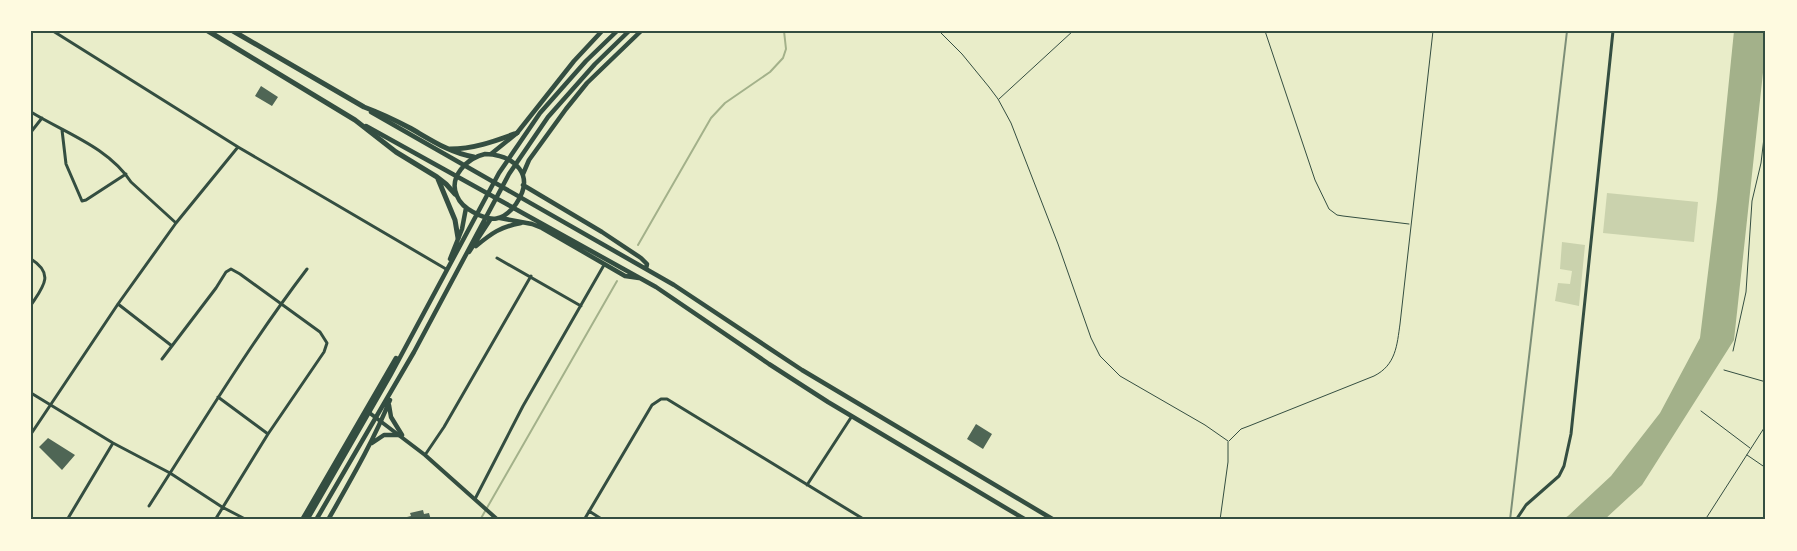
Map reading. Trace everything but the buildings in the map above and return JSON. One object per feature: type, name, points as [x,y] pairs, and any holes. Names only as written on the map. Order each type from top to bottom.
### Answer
[{"type":"highway","points":[[208,31],[355,120],[396,152],[436,176],[456,194]]},
{"type":"highway","points":[[233,31],[364,108],[384,115],[446,149],[461,155],[474,157]]},
{"type":"highway","points":[[446,149],[475,147],[517,133]]},
{"type":"highway","points":[[436,176],[453,212],[458,238]]},
{"type":"main road","points":[[490,154],[517,133],[574,60],[602,31]]},
{"type":"main road","points":[[307,520],[390,376],[499,173],[540,113],[616,31]]},
{"type":"main road","points":[[316,520],[414,352],[509,174],[548,117],[595,64],[629,31]]},
{"type":"main road","points":[[522,174],[529,160],[587,83],[642,31]]},
{"type":"main road","points":[[364,108],[674,285],[802,370],[1054,520]]},
{"type":"main road","points":[[355,120],[620,266],[691,310],[769,364],[852,416],[1026,520]]},
{"type":"main road","points":[[500,218],[516,204],[523,185],[522,174],[510,159],[490,154],[474,157],[460,170],[456,182],[456,194],[461,204],[466,208],[490,220],[500,218],[526,222],[537,226],[625,276],[640,278]]},
{"type":"main road","points":[[523,185],[602,232],[633,253],[648,264],[646,270]]},
{"type":"main road","points":[[302,520],[446,269],[458,238],[466,208]]},
{"type":"main road","points":[[328,520],[382,422],[406,361],[490,220]]},
{"type":"main road","points":[[471,250],[493,232],[506,226],[526,222]]},
{"type":"main road","points":[[389,401],[391,417],[402,436]]},
{"type":"main road","points":[[371,444],[384,435],[402,436]]},
{"type":"street","points":[[53,31],[238,147],[446,269]]},
{"type":"street","points":[[1516,520],[1526,505],[1559,476],[1564,466],[1571,434],[1613,31]]},
{"type":"street","points":[[31,112],[88,142],[126,174],[131,182],[176,223]]},
{"type":"street","points":[[31,132],[42,118]]},
{"type":"street","points":[[62,129],[66,164],[82,201],[126,174]]},
{"type":"street","points":[[31,434],[118,304],[176,223],[238,147]]},
{"type":"street","points":[[498,258],[581,306]]},
{"type":"street","points":[[31,259],[41,267],[45,274],[44,285],[31,304]]},
{"type":"street","points":[[476,500],[522,406],[604,265]]},
{"type":"street","points":[[149,506],[280,304],[307,269]]},
{"type":"street","points":[[162,358],[216,288],[226,272],[231,270],[240,274],[320,332],[327,343],[324,352],[268,434],[215,520]]},
{"type":"street","points":[[425,455],[448,420],[531,276]]},
{"type":"street","points":[[118,304],[172,346]]},
{"type":"street","points":[[31,394],[113,443],[170,473],[222,507],[246,520]]},
{"type":"street","points":[[218,397],[268,434]]},
{"type":"street","points":[[584,520],[652,405],[661,399],[671,400],[865,520]]},
{"type":"street","points":[[366,410],[425,455],[496,519]]},
{"type":"street","points":[[806,485],[852,416]]},
{"type":"street","points":[[67,520],[113,443]]},
{"type":"street","points":[[589,511],[602,520]]},
{"type":"lane","points":[[939,31],[962,54],[998,99],[1011,123],[1095,348],[1108,365],[1120,376],[1205,425],[1228,441]]},
{"type":"lane","points":[[998,99],[1073,31]]},
{"type":"lane","points":[[1265,31],[1315,180],[1329,209],[1337,215],[1411,224]]},
{"type":"lane","points":[[1220,520],[1228,462],[1228,441],[1241,429],[1374,376],[1383,372],[1389,365],[1396,346],[1400,324],[1433,31]]},
{"type":"lane","points":[[1733,351],[1746,292],[1752,201],[1761,163],[1766,121]]},
{"type":"lane","points":[[1724,370],[1766,382]]},
{"type":"lane","points":[[1701,411],[1750,449]]},
{"type":"lane","points":[[1705,520],[1766,425]]},
{"type":"lane","points":[[1746,455],[1766,468]]},
{"type":"shaded area","points":[[1734,31],[1766,31],[1766,45],[1734,340],[1642,485],[1604,520],[1561,520],[1568,516],[1611,476],[1660,413],[1700,338],[1717,199]]},
{"type":"shaded area","points":[[1607,193],[1698,202],[1694,242],[1603,233]]},
{"type":"shaded area","points":[[1562,242],[1585,245],[1579,306],[1555,301],[1558,283],[1570,284],[1572,271],[1560,269]]},
{"type":"waterway","points":[[638,245],[711,118],[725,103],[770,72],[783,58],[786,49],[784,31]]},
{"type":"waterway","points":[[480,520],[617,281]]},
{"type":"railway","points":[[1510,520],[1567,31]]}]
